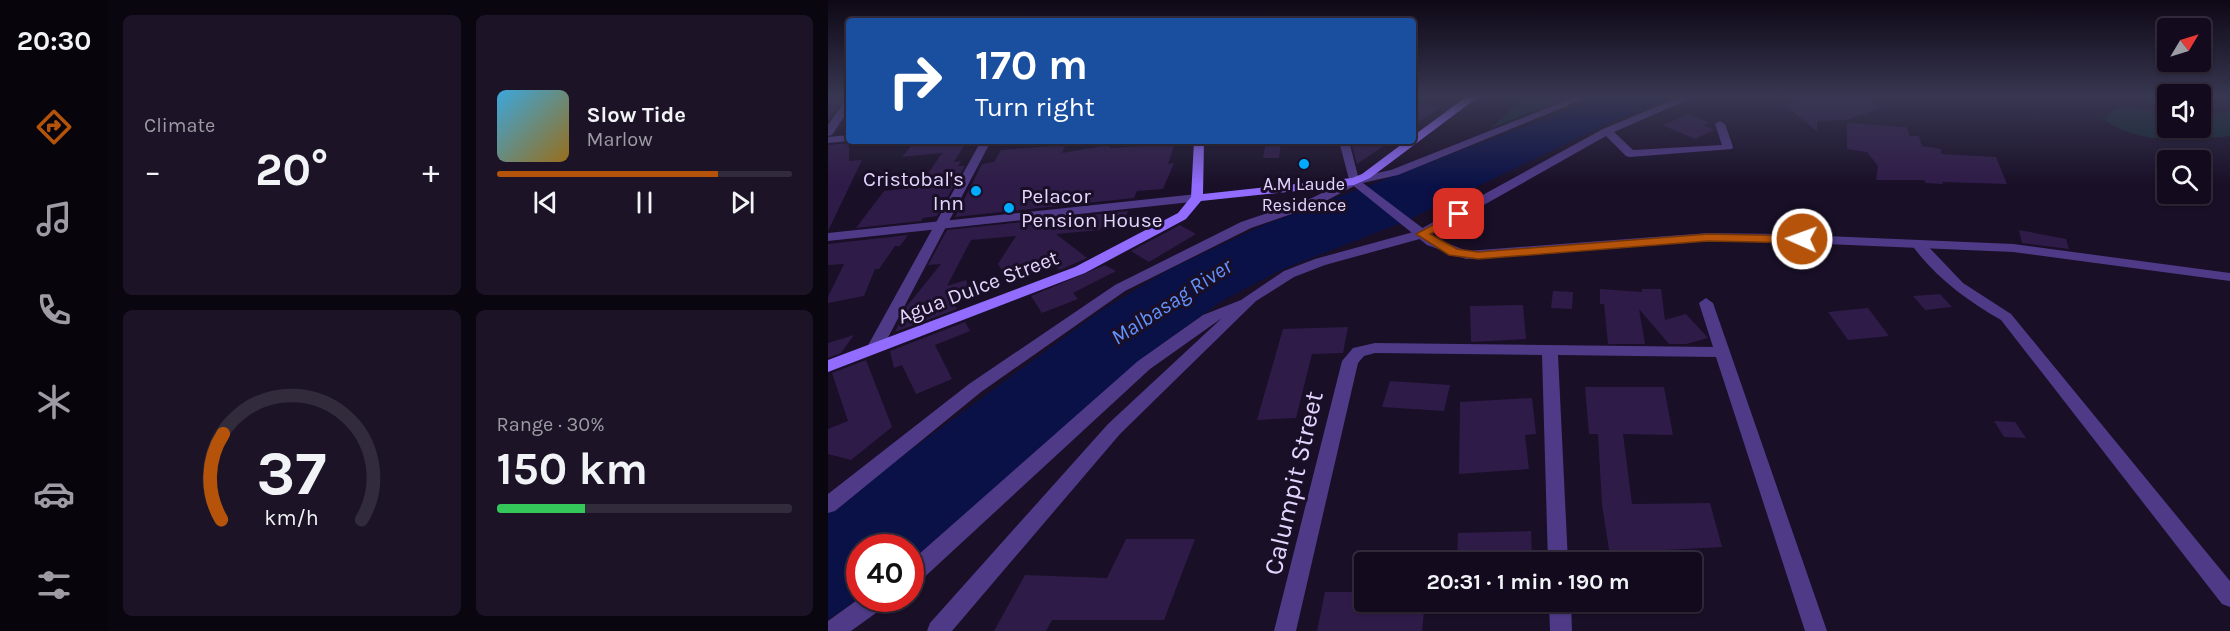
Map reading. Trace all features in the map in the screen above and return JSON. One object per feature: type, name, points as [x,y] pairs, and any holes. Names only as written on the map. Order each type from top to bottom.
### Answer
[{"type":"main road","points":[[1416,140],[1434,126]]},
{"type":"main road","points":[[1199,144],[1197,198],[1358,184],[1411,144]]},
{"type":"main road","name":"Agua Dulce Street","points":[[828,366],[1080,270],[1182,216],[1197,198]]},
{"type":"street","points":[[828,504],[975,388],[1120,288],[1246,225],[1394,173],[1510,126]]},
{"type":"street","points":[[924,563],[1144,365],[1208,318],[1251,298],[1289,274],[1417,231],[1618,126]]},
{"type":"street","points":[[1607,131],[1630,154],[1725,148],[1728,147],[1721,126]]},
{"type":"street","points":[[828,140],[846,138]]},
{"type":"street","points":[[874,350],[984,144]]},
{"type":"street","points":[[1345,144],[1358,184],[1417,231],[1454,252],[1478,255],[1708,237],[2013,248],[2230,277]]},
{"type":"street","points":[[828,237],[1197,198]]},
{"type":"street","points":[[1918,244],[1947,279],[1963,292],[2006,317],[2230,597]]},
{"type":"street","points":[[938,631],[1114,429],[1251,298]]},
{"type":"street","points":[[1706,303],[1816,631]]},
{"type":"street","name":"Calumpit Street","points":[[1285,631],[1350,361],[1359,352],[1375,348],[1550,349]]},
{"type":"street","points":[[1558,552],[1550,349],[1721,352]]},
{"type":"street","points":[[832,631],[859,612]]},
{"type":"street","points":[[1560,612],[1561,631]]},
{"type":"green space","points":[[2116,126],[2157,126],[2157,138],[2209,138],[2164,139],[2148,137]]},
{"type":"green space","points":[[2211,126],[2230,126],[2230,136],[2211,138]]},
{"type":"water","name":"Malbasag River","points":[[1524,126],[1602,126],[1406,221],[1281,270],[1222,301],[1148,354],[924,550],[924,534],[846,534],[846,607],[828,620],[828,511],[1100,311],[1170,269],[1259,227]]},
{"type":"building","points":[[1665,126],[1707,126],[1714,130],[1695,139]]},
{"type":"building","points":[[1847,126],[1906,127],[1910,136],[1919,136],[1922,146],[1941,149],[1941,154],[1996,157],[2007,184],[1942,182],[1943,184],[1926,183],[1924,180],[1876,180],[1878,166],[1867,152],[1847,149]]},
{"type":"building","points":[[849,144],[849,161],[862,160],[828,231],[828,145]]},
{"type":"building","points":[[913,144],[965,144],[954,162],[961,161],[958,166],[965,166],[937,216],[923,218],[921,221],[856,228],[884,191],[919,187],[942,153],[902,157]]},
{"type":"building","points":[[1175,144],[1168,164],[1174,163],[1163,189],[1137,191],[1134,198],[955,217],[982,164],[994,162],[1001,150],[1065,145],[1062,153],[1108,145],[1111,148]]},
{"type":"building","points":[[1265,144],[1281,144],[1279,158],[1263,158]]},
{"type":"building","points":[[1352,144],[1387,144],[1357,164]]},
{"type":"building","points":[[1128,211],[1124,222],[1103,223],[1100,230],[1056,234],[1087,258],[1060,270],[1044,259],[1005,275],[998,264],[1016,236],[971,240],[947,286],[966,280],[971,295],[953,301],[957,309],[895,332],[907,306],[941,264],[928,265],[947,230]]},
{"type":"building","points":[[1180,225],[1196,234],[1149,262],[1131,251]]},
{"type":"building","points":[[2019,230],[2066,239],[2069,249],[2022,243]]},
{"type":"building","points":[[908,235],[900,246],[895,246],[879,269],[875,269],[864,296],[828,303],[828,297],[844,264],[828,265],[828,244]]},
{"type":"building","points":[[1105,265],[1116,271],[1073,293],[1078,299],[1042,313],[1031,296]]},
{"type":"building","points":[[1600,289],[1642,292],[1642,289],[1661,289],[1665,320],[1686,314],[1708,338],[1686,344],[1669,344],[1639,309],[1645,344],[1608,344],[1604,304],[1600,304]]},
{"type":"building","points":[[1553,291],[1573,292],[1572,309],[1551,308]]},
{"type":"building","points":[[1940,294],[1952,307],[1925,310],[1913,296]]},
{"type":"building","points":[[1523,305],[1526,339],[1471,342],[1470,306]]},
{"type":"building","points":[[1868,308],[1889,336],[1848,340],[1828,312]]},
{"type":"building","points":[[965,322],[970,331],[935,345],[952,379],[916,394],[902,365],[894,368],[890,351]]},
{"type":"building","points":[[1348,327],[1343,353],[1312,354],[1296,418],[1257,420],[1283,329]]},
{"type":"building","points":[[854,335],[841,353],[828,358],[828,343]]},
{"type":"building","points":[[866,360],[892,427],[851,460],[828,454],[828,429],[848,421],[832,373]]},
{"type":"building","points":[[1390,381],[1450,385],[1444,411],[1382,407]]},
{"type":"building","points":[[1585,387],[1664,387],[1673,435],[1623,434],[1632,504],[1710,503],[1722,547],[1667,550],[1667,552],[1609,552],[1602,505],[1598,434],[1589,434]]},
{"type":"building","points":[[1532,398],[1536,434],[1525,435],[1529,469],[1459,474],[1460,402]]},
{"type":"building","points":[[1994,421],[2015,422],[2026,438],[2004,437]]},
{"type":"building","points":[[1531,531],[1532,552],[1457,552],[1458,533]]},
{"type":"building","points":[[1126,539],[1195,539],[1164,620],[1052,620],[1046,631],[994,631],[1025,575],[1107,578]]},
{"type":"building","points":[[1325,592],[1354,592],[1354,612],[1424,612],[1422,631],[1317,631]]},
{"type":"place","name":"A.M Laude Residence","points":[[1304,164]]},
{"type":"place","name":"Cristobal's Inn","points":[[976,191]]},
{"type":"place","name":"Pelacor Pension House","points":[[1009,208]]},
{"type":"route","points":[[1459,214],[1422,234],[1443,248],[1466,255],[1493,255],[1708,237],[1802,239]]}]
